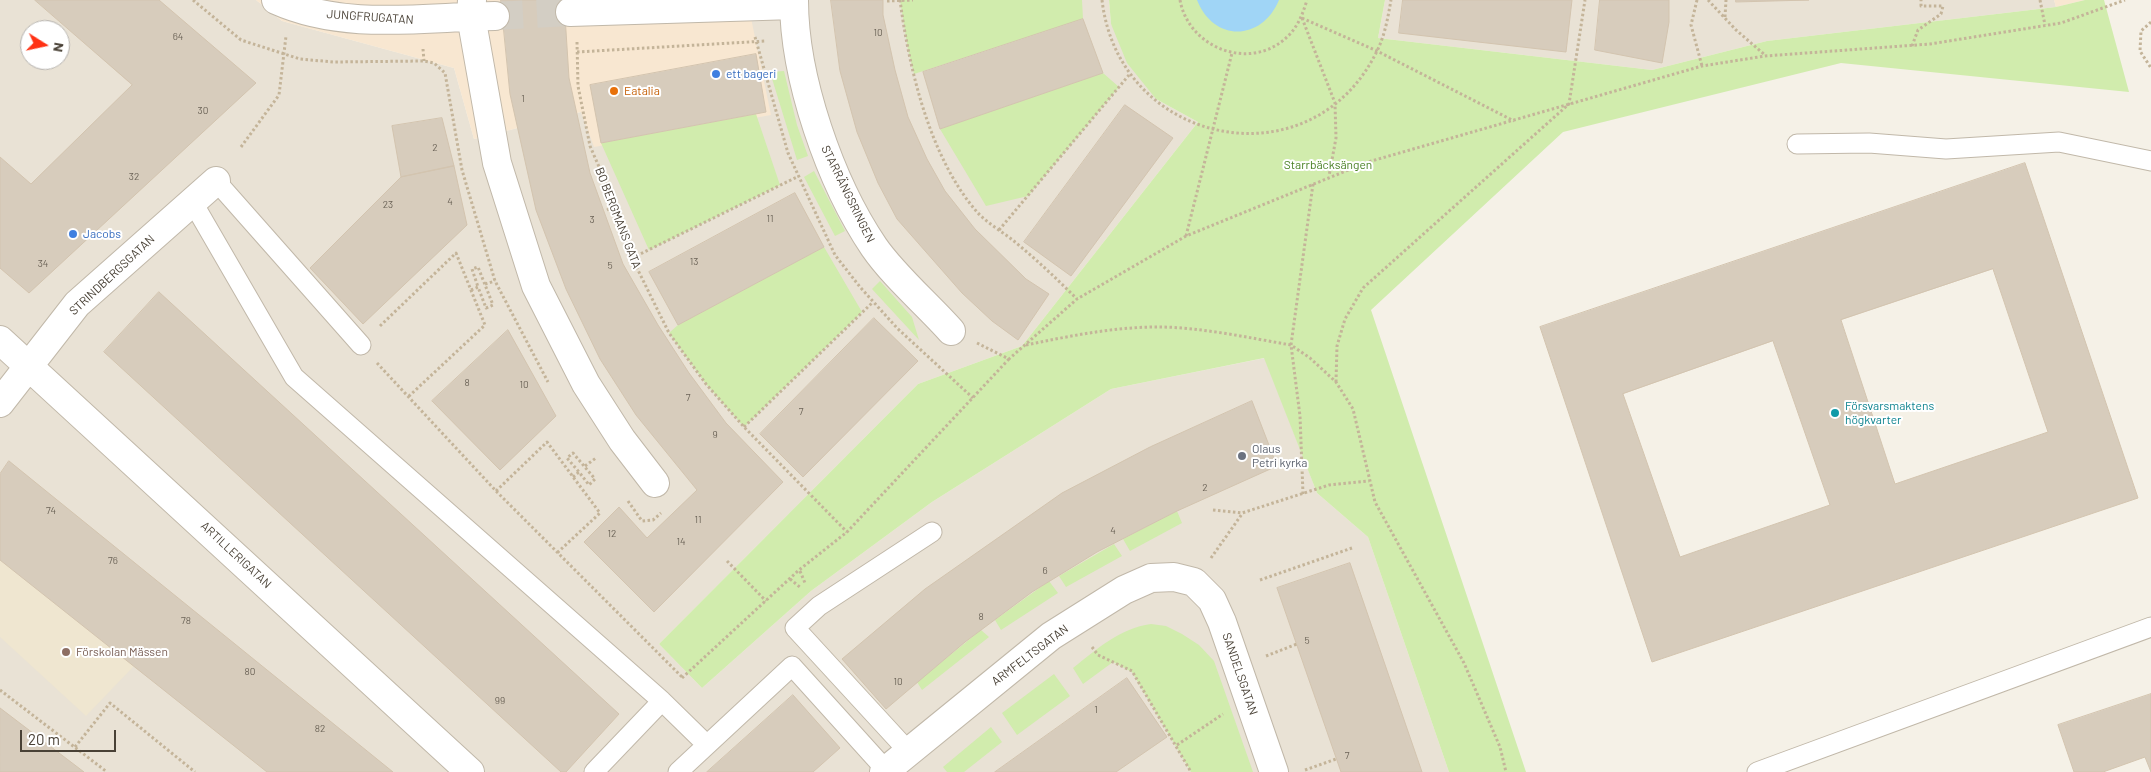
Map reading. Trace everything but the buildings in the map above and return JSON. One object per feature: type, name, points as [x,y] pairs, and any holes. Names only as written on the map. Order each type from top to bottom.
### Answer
[{"type":"street","name":"JUNGFRUGATAN","points":[[283,3],[304,12],[405,21],[479,11]]},
{"type":"street","points":[[573,12],[794,3]]},
{"type":"street","name":"STARRÄNGSRINGEN","points":[[794,3],[797,40],[812,113],[830,161],[874,247],[951,331]]},
{"type":"street","points":[[479,11],[497,163],[536,286],[586,384],[622,440],[655,483]]},
{"type":"street","name":"STRINDBERGSGATAN","points":[[0,402],[77,304],[216,181]]},
{"type":"street","name":"ARTILLERIGATAN","points":[[0,340],[470,772]]},
{"type":"street","name":"ARMFELTSGATAN","points":[[885,771],[1051,636],[1124,590],[1151,578],[1174,577],[1194,582]]},
{"type":"street","name":"SANDELSGATAN","points":[[1194,582],[1212,600],[1274,772]]},
{"type":"lane","points":[[1797,144],[1869,142],[1946,149],[2059,142],[2151,161]]},
{"type":"lane","points":[[216,181],[361,345]]},
{"type":"lane","points":[[192,201],[294,377],[662,701],[707,746]]},
{"type":"lane","points":[[909,752],[795,628],[819,606],[932,532]]},
{"type":"lane","points":[[1757,772],[2151,627]]},
{"type":"lane","points":[[678,772],[792,666],[885,771]]},
{"type":"lane","points":[[594,772],[662,701]]},
{"type":"path","points":[[193,0],[241,40],[300,59],[333,62],[424,61],[434,63],[445,73],[462,170],[495,281],[551,386]]},
{"type":"path","points":[[900,0],[908,50],[933,135],[951,174],[977,212],[1045,268],[1077,299]]},
{"type":"path","points":[[887,2],[913,0]]},
{"type":"path","points":[[1102,0],[1104,21],[1114,49],[1129,75],[1159,104],[1181,118],[1213,130],[1238,134],[1264,133],[1289,127],[1313,118],[1335,104],[1359,80],[1377,51],[1387,24],[1391,0]]},
{"type":"path","points":[[1180,0],[1182,12],[1193,31],[1211,45],[1232,53],[1252,53],[1273,47],[1290,35],[1302,18],[1307,0]]},
{"type":"path","points":[[1336,382],[1337,346],[1345,319],[1363,288],[1569,104],[1586,0]]},
{"type":"path","points":[[1697,0],[1691,26],[1702,66]]},
{"type":"path","points":[[1708,0],[1765,56]]},
{"type":"path","points":[[1725,18],[1726,0]]},
{"type":"path","points":[[1912,46],[1918,30],[1941,14],[1943,6],[1921,6],[1921,0]]},
{"type":"path","points":[[2040,0],[2045,26]]},
{"type":"path","points":[[662,701],[683,678],[766,601],[846,532],[1025,345],[1077,299],[1186,236],[1329,176],[1368,162],[1702,66],[1765,56],[1912,46],[2045,26],[2125,0]]},
{"type":"path","points":[[241,147],[279,95],[284,53],[283,3]]},
{"type":"path","name":"BO BERGMANS GATA","points":[[573,12],[578,86],[590,146],[616,206],[632,258],[669,334],[705,385],[846,532]]},
{"type":"path","points":[[1302,18],[1377,51],[1514,121]]},
{"type":"path","points":[[1302,18],[1335,104],[1336,138],[1329,176]]},
{"type":"path","points":[[2151,22],[2142,31],[2140,51],[2151,68]]},
{"type":"path","points":[[577,52],[797,40]]},
{"type":"path","points":[[1186,236],[1232,53]]},
{"type":"path","points":[[999,230],[1129,75]]},
{"type":"path","points":[[632,258],[830,161]]},
{"type":"path","points":[[1303,494],[1300,416],[1291,345],[1313,183]]},
{"type":"path","points":[[608,210],[616,206]]},
{"type":"path","points":[[408,398],[485,325],[456,253],[361,345],[408,398],[496,491],[683,678]]},
{"type":"path","points":[[478,267],[493,305],[486,308],[478,287],[472,269],[478,267]]},
{"type":"path","points":[[485,284],[495,281]]},
{"type":"path","points":[[471,290],[478,287]]},
{"type":"path","points":[[744,427],[873,302]]},
{"type":"path","points":[[1025,345],[1094,331],[1160,327],[1233,335],[1291,345],[1310,358],[1336,382],[1353,409],[1375,502],[1464,663],[1500,747],[1506,772]]},
{"type":"path","points":[[951,331],[1009,360]]},
{"type":"path","points":[[496,491],[547,442],[600,513],[557,553]]},
{"type":"path","points":[[591,450],[602,466]]},
{"type":"path","points":[[573,453],[595,479],[590,484],[579,472],[568,458],[573,453]]},
{"type":"path","points":[[584,466],[594,459]]},
{"type":"path","points":[[573,477],[579,472]]},
{"type":"path","points":[[1213,510],[1242,513],[1330,485],[1369,481]]},
{"type":"path","points":[[625,497],[642,521],[654,520],[665,508]]},
{"type":"path","points":[[1194,582],[1242,513]]},
{"type":"path","points":[[1260,580],[1352,548]]},
{"type":"path","points":[[727,561],[766,601]]},
{"type":"path","points":[[1073,622],[1098,655],[1132,672],[1191,772]]},
{"type":"path","points":[[1266,656],[1296,644]]},
{"type":"path","points":[[0,690],[107,772]]},
{"type":"path","points":[[1177,746],[1248,697]]},
{"type":"path","points":[[74,747],[110,703],[195,772]]},
{"type":"path","points":[[1305,770],[1336,759]]},
{"type":"shaded area","points":[[0,0],[256,0],[282,21],[454,68],[474,139],[581,112],[751,18],[751,0],[1109,0],[1111,24],[1156,99],[1198,122],[1022,346],[918,384],[659,644],[702,688],[811,591],[932,502],[1111,389],[1265,358],[1317,493],[1368,537],[1449,772],[0,772]]},
{"type":"shaded area","points":[[256,0],[751,0],[751,18],[771,115],[594,147],[581,112],[474,139],[454,68],[282,21]]},
{"type":"shaded area","points":[[1385,0],[2054,0],[2056,7],[1767,41],[1652,70],[1378,38]]},
{"type":"shaded area","points":[[2054,0],[2085,0],[2056,7]]},
{"type":"shaded area","name":"Förskolan Mässen","points":[[0,560],[134,666],[86,716],[0,637]]},
{"type":"green space","points":[[900,0],[1082,0],[1083,19],[914,74]]},
{"type":"green space","name":"Starrbäcksängen","points":[[1109,0],[1385,0],[1378,38],[1652,70],[1767,41],[2056,7],[2085,0],[2104,0],[2129,92],[1841,63],[1563,132],[1371,310],[1526,772],[1449,772],[1368,537],[1317,493],[1264,358],[1111,389],[932,502],[811,591],[702,688],[659,644],[918,384],[1022,346],[1198,122],[1156,99],[1127,63],[1111,24]]},
{"type":"green space","points":[[784,71],[797,125],[808,156],[797,160],[770,72]]},
{"type":"green space","points":[[1103,73],[1119,87],[1028,196],[986,206],[940,129]]},
{"type":"green space","points":[[756,114],[780,185],[649,250],[601,143]]},
{"type":"green space","points":[[814,171],[845,231],[835,236],[804,177]]},
{"type":"green space","points":[[824,247],[862,312],[744,427],[706,384],[669,333],[678,325]]},
{"type":"green space","points":[[880,281],[912,317],[919,340],[872,289]]},
{"type":"green space","points":[[1177,511],[1182,523],[1130,551],[1123,539]]},
{"type":"green space","points":[[1114,544],[1122,556],[1066,587],[1059,576]]},
{"type":"green space","points":[[1049,581],[1058,593],[1001,630],[995,620]]},
{"type":"green space","points":[[1151,624],[1166,626],[1182,634],[1199,645],[1214,661],[1253,772],[1191,772],[1132,672],[1113,662],[1083,684],[1073,668],[1109,640],[1129,630]]},
{"type":"green space","points":[[981,630],[989,637],[922,690],[917,682]]},
{"type":"green space","points":[[1054,674],[1070,696],[1017,735],[1002,713]]},
{"type":"green space","points":[[991,727],[1002,742],[964,772],[947,772],[943,767]]},
{"type":"water","points":[[1197,0],[1279,0],[1271,14],[1261,23],[1250,29],[1238,31],[1226,30],[1215,24],[1205,14]]},
{"type":"tunnel","points":[[495,16],[570,12]]},
{"type":"place","name":"ett bageri","points":[[716,74]]},
{"type":"place","name":"Eatalia","points":[[614,91]]},
{"type":"place","name":"Jacobs","points":[[73,234]]},
{"type":"place","name":"Försvarsmaktens högkvarter","points":[[1835,413]]},
{"type":"place","name":"Olaus Petri kyrka","points":[[1242,456]]},
{"type":"place","name":"Förskolan Mässen","points":[[66,652]]}]
